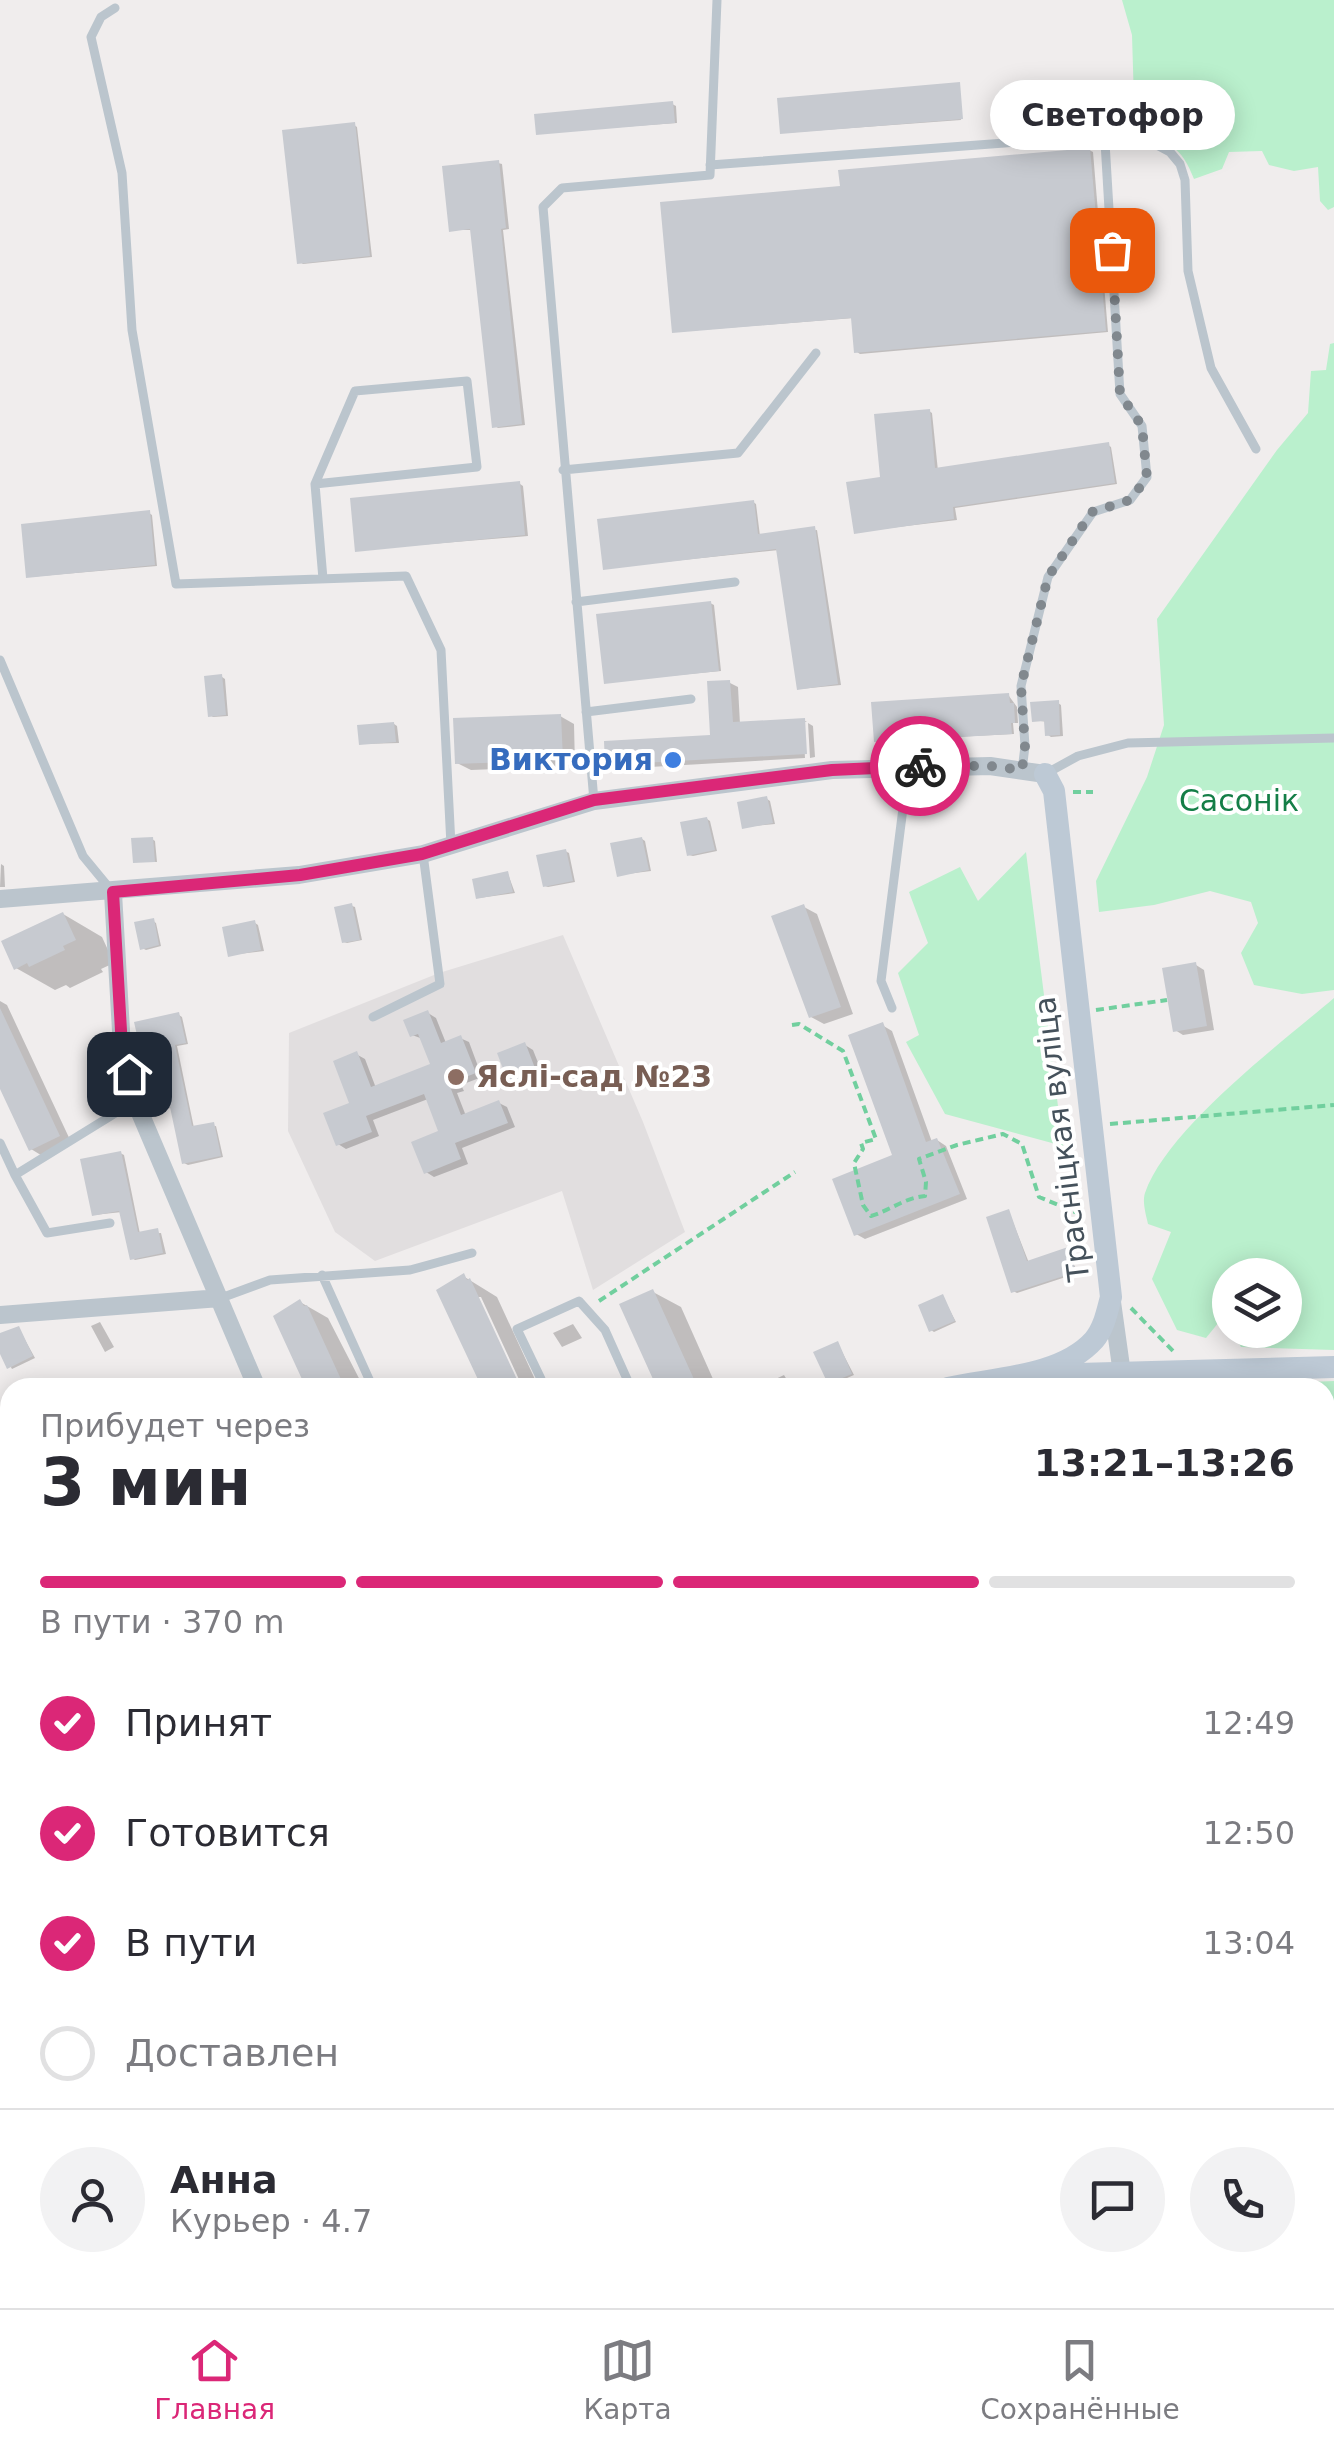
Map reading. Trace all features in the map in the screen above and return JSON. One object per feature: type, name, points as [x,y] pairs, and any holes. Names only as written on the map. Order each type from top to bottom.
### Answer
[{"type":"street","points":[[0,899],[300,875],[422,854],[594,800],[832,770],[990,766],[1033,772]]},
{"type":"street","name":"Трасніцкая вуліца","points":[[1009,1378],[1027,1375],[1084,1350],[1104,1323],[1110,1285],[1076,1013],[1054,791],[1033,772]]},
{"type":"street","points":[[113,892],[122,1048],[136,1101],[253,1378]]},
{"type":"street","points":[[1110,1285],[1124,1378]]},
{"type":"street","points":[[0,1315],[220,1298]]},
{"type":"street","points":[[1144,1378],[1334,1367]]},
{"type":"street","points":[[1027,1375],[1085,1378]]},
{"type":"lane","points":[[594,800],[543,207],[562,188],[710,176],[717,0]]},
{"type":"lane","points":[[115,8],[101,17],[90,38],[122,173],[132,330],[176,584],[406,576],[441,650],[451,845]]},
{"type":"lane","points":[[710,165],[1099,136],[1106,142],[1156,144],[1170,152],[1186,180],[1188,271],[1211,368],[1256,448]]},
{"type":"lane","points":[[1106,142],[1120,394],[1142,426],[1147,478],[1130,500],[1092,512],[1048,577],[1021,686],[1025,746],[1033,772],[1128,743],[1334,738]]},
{"type":"lane","points":[[563,470],[738,453],[816,353]]},
{"type":"lane","points":[[315,484],[477,467],[467,381],[355,391],[315,484],[323,579]]},
{"type":"lane","points":[[576,602],[735,582]]},
{"type":"lane","points":[[1,662],[83,856],[113,892]]},
{"type":"lane","points":[[586,712],[692,699]]},
{"type":"lane","points":[[892,1008],[881,980],[908,766]]},
{"type":"lane","points":[[373,1017],[440,984],[422,854]]},
{"type":"lane","points":[[15,1176],[136,1101]]},
{"type":"lane","points":[[0,1144],[47,1233],[110,1223]]},
{"type":"lane","points":[[220,1298],[270,1280],[410,1270],[472,1253]]},
{"type":"lane","points":[[322,1276],[368,1378]]},
{"type":"lane","points":[[541,1378],[517,1329],[580,1301],[606,1330],[628,1378]]},
{"type":"path","points":[[1076,1013],[1167,1000]]},
{"type":"path","points":[[792,1026],[799,1024],[843,1051],[876,1139],[861,1143],[863,1149],[854,1162],[862,1204],[871,1216],[910,1197],[925,1196],[926,1182],[919,1158],[1003,1134],[1022,1144],[1039,1197],[1102,1224]]},
{"type":"path","points":[[1091,1125],[1334,1105]]},
{"type":"path","points":[[587,1309],[795,1172]]},
{"type":"path","points":[[1110,1285],[1194,1373]]},
{"type":"shaded area","name":"Яслі-сад №23","points":[[563,935],[685,1232],[593,1290],[562,1191],[375,1261],[335,1232],[288,1131],[289,1033],[439,973]]},
{"type":"green space","points":[[1122,0],[1334,0],[1334,207],[1328,210],[1320,201],[1318,167],[1294,171],[1269,165],[1262,151],[1229,152],[1222,169],[1194,179],[1173,147],[1135,135],[1132,35]]},
{"type":"green space","name":"Сасонік","points":[[1334,343],[1334,990],[1302,994],[1254,985],[1241,953],[1258,923],[1251,902],[1210,891],[1154,905],[1099,912],[1096,881],[1147,777],[1164,725],[1157,619],[1277,450],[1308,413],[1311,371],[1326,370],[1330,344]]},
{"type":"green space","points":[[1026,852],[1063,1146],[945,1114],[906,1042],[919,1035],[898,973],[928,943],[909,892],[960,867],[978,901]]},
{"type":"green space","points":[[1334,998],[1334,1350],[1272,1348],[1302,1348],[1302,1258],[1212,1258],[1212,1331],[1206,1338],[1177,1330],[1152,1279],[1171,1232],[1148,1224],[1145,1193],[1157,1168],[1200,1115]]},
{"type":"building","points":[[960,82],[963,119],[780,134],[777,98]]},
{"type":"building","points":[[673,101],[675,123],[536,135],[534,114]]},
{"type":"building","points":[[355,122],[370,256],[297,264],[282,130]]},
{"type":"building","points":[[1090,148],[1106,331],[854,353],[851,318],[672,333],[660,202],[840,186],[838,170]]},
{"type":"building","points":[[499,160],[506,228],[501,229],[522,424],[492,428],[470,229],[449,232],[442,166]]},
{"type":"building","points":[[930,409],[935,468],[1109,442],[1115,483],[953,507],[954,519],[854,534],[846,482],[880,477],[874,414]]},
{"type":"building","points":[[520,481],[525,535],[355,552],[350,498]]},
{"type":"building","points":[[754,500],[758,534],[815,526],[838,684],[797,690],[776,549],[603,570],[597,519]]},
{"type":"building","points":[[150,510],[155,565],[26,578],[21,524]]},
{"type":"building","points":[[711,601],[719,671],[604,684],[596,614]]},
{"type":"building","points":[[222,674],[226,715],[208,717],[204,676]]},
{"type":"building","points":[[730,680],[733,722],[805,718],[807,754],[605,765],[604,741],[710,735],[707,681]]},
{"type":"building","points":[[1009,693],[1010,703],[1014,703],[1012,734],[874,742],[871,702]]},
{"type":"building","points":[[1059,700],[1060,735],[1045,736],[1044,721],[1032,722],[1030,702]]},
{"type":"building","points":[[561,714],[563,760],[455,764],[453,718]]},
{"type":"building","points":[[394,722],[396,742],[359,745],[357,725]]},
{"type":"building","points":[[767,796],[773,823],[742,829],[737,802]]},
{"type":"building","points":[[707,817],[715,850],[687,856],[680,822]]},
{"type":"building","points":[[153,837],[155,862],[133,863],[131,838]]},
{"type":"building","points":[[642,837],[649,870],[617,877],[610,843]]},
{"type":"building","points":[[566,849],[573,881],[543,887],[536,855]]},
{"type":"building","points":[[508,871],[513,892],[476,899],[472,879]]},
{"type":"building","points":[[352,903],[360,940],[342,943],[334,907]]},
{"type":"building","points":[[804,904],[841,1007],[809,1018],[771,916]]},
{"type":"building","points":[[63,912],[76,940],[63,946],[65,950],[14,970],[1,941]]},
{"type":"building","points":[[154,918],[159,945],[140,950],[134,922]]},
{"type":"building","points":[[255,920],[261,950],[228,957],[222,927]]},
{"type":"building","points":[[1196,962],[1207,1026],[1173,1032],[1162,968]]},
{"type":"building","points":[[0,1008],[60,1136],[29,1151],[0,1089]]},
{"type":"building","points":[[428,1010],[441,1043],[461,1035],[476,1073],[455,1081],[457,1087],[451,1089],[461,1115],[499,1100],[508,1123],[455,1143],[461,1159],[424,1174],[411,1142],[438,1131],[424,1094],[366,1116],[372,1132],[336,1146],[323,1113],[349,1103],[333,1061],[357,1051],[371,1087],[430,1064],[418,1034],[410,1037],[403,1020]]},
{"type":"building","points":[[179,1012],[186,1043],[175,1045],[192,1126],[214,1122],[221,1156],[182,1164],[170,1107],[154,1110],[134,1022]]},
{"type":"building","points":[[883,1022],[926,1142],[937,1138],[960,1194],[854,1236],[832,1179],[892,1155],[848,1035]]},
{"type":"building","points":[[525,1042],[538,1076],[510,1087],[497,1053]]},
{"type":"building","points":[[121,1151],[138,1232],[158,1228],[163,1253],[130,1260],[119,1211],[92,1216],[80,1159]]},
{"type":"building","points":[[1009,1209],[1027,1261],[1068,1247],[1076,1272],[1011,1293],[986,1217]]},
{"type":"building","points":[[464,1273],[467,1280],[470,1278],[516,1378],[477,1378],[436,1290]]},
{"type":"building","points":[[653,1289],[693,1378],[652,1378],[619,1304]]},
{"type":"building","points":[[943,1294],[955,1321],[929,1332],[918,1305]]},
{"type":"building","points":[[300,1299],[307,1305],[340,1378],[301,1378],[273,1316]]},
{"type":"building","points":[[19,1326],[33,1356],[7,1369],[0,1354],[0,1333]]},
{"type":"building","points":[[838,1341],[852,1374],[825,1378],[813,1352]]},
{"type":"way so far","points":[[920,766],[1022,770],[1025,746],[1021,686],[1048,577],[1092,512],[1130,500],[1147,478],[1142,426],[1120,394],[1112,250]]},
{"type":"place","name":"Светофор","points":[[1112,250]]},
{"type":"place","name":"Виктория","points":[[673,760]]},
{"type":"place","name":"Яслі-сад №23","points":[[456,1077]]},
{"type":"route","points":[[129,1074],[122,1048],[113,892],[300,875],[422,854],[594,800],[832,770],[920,766]]}]
